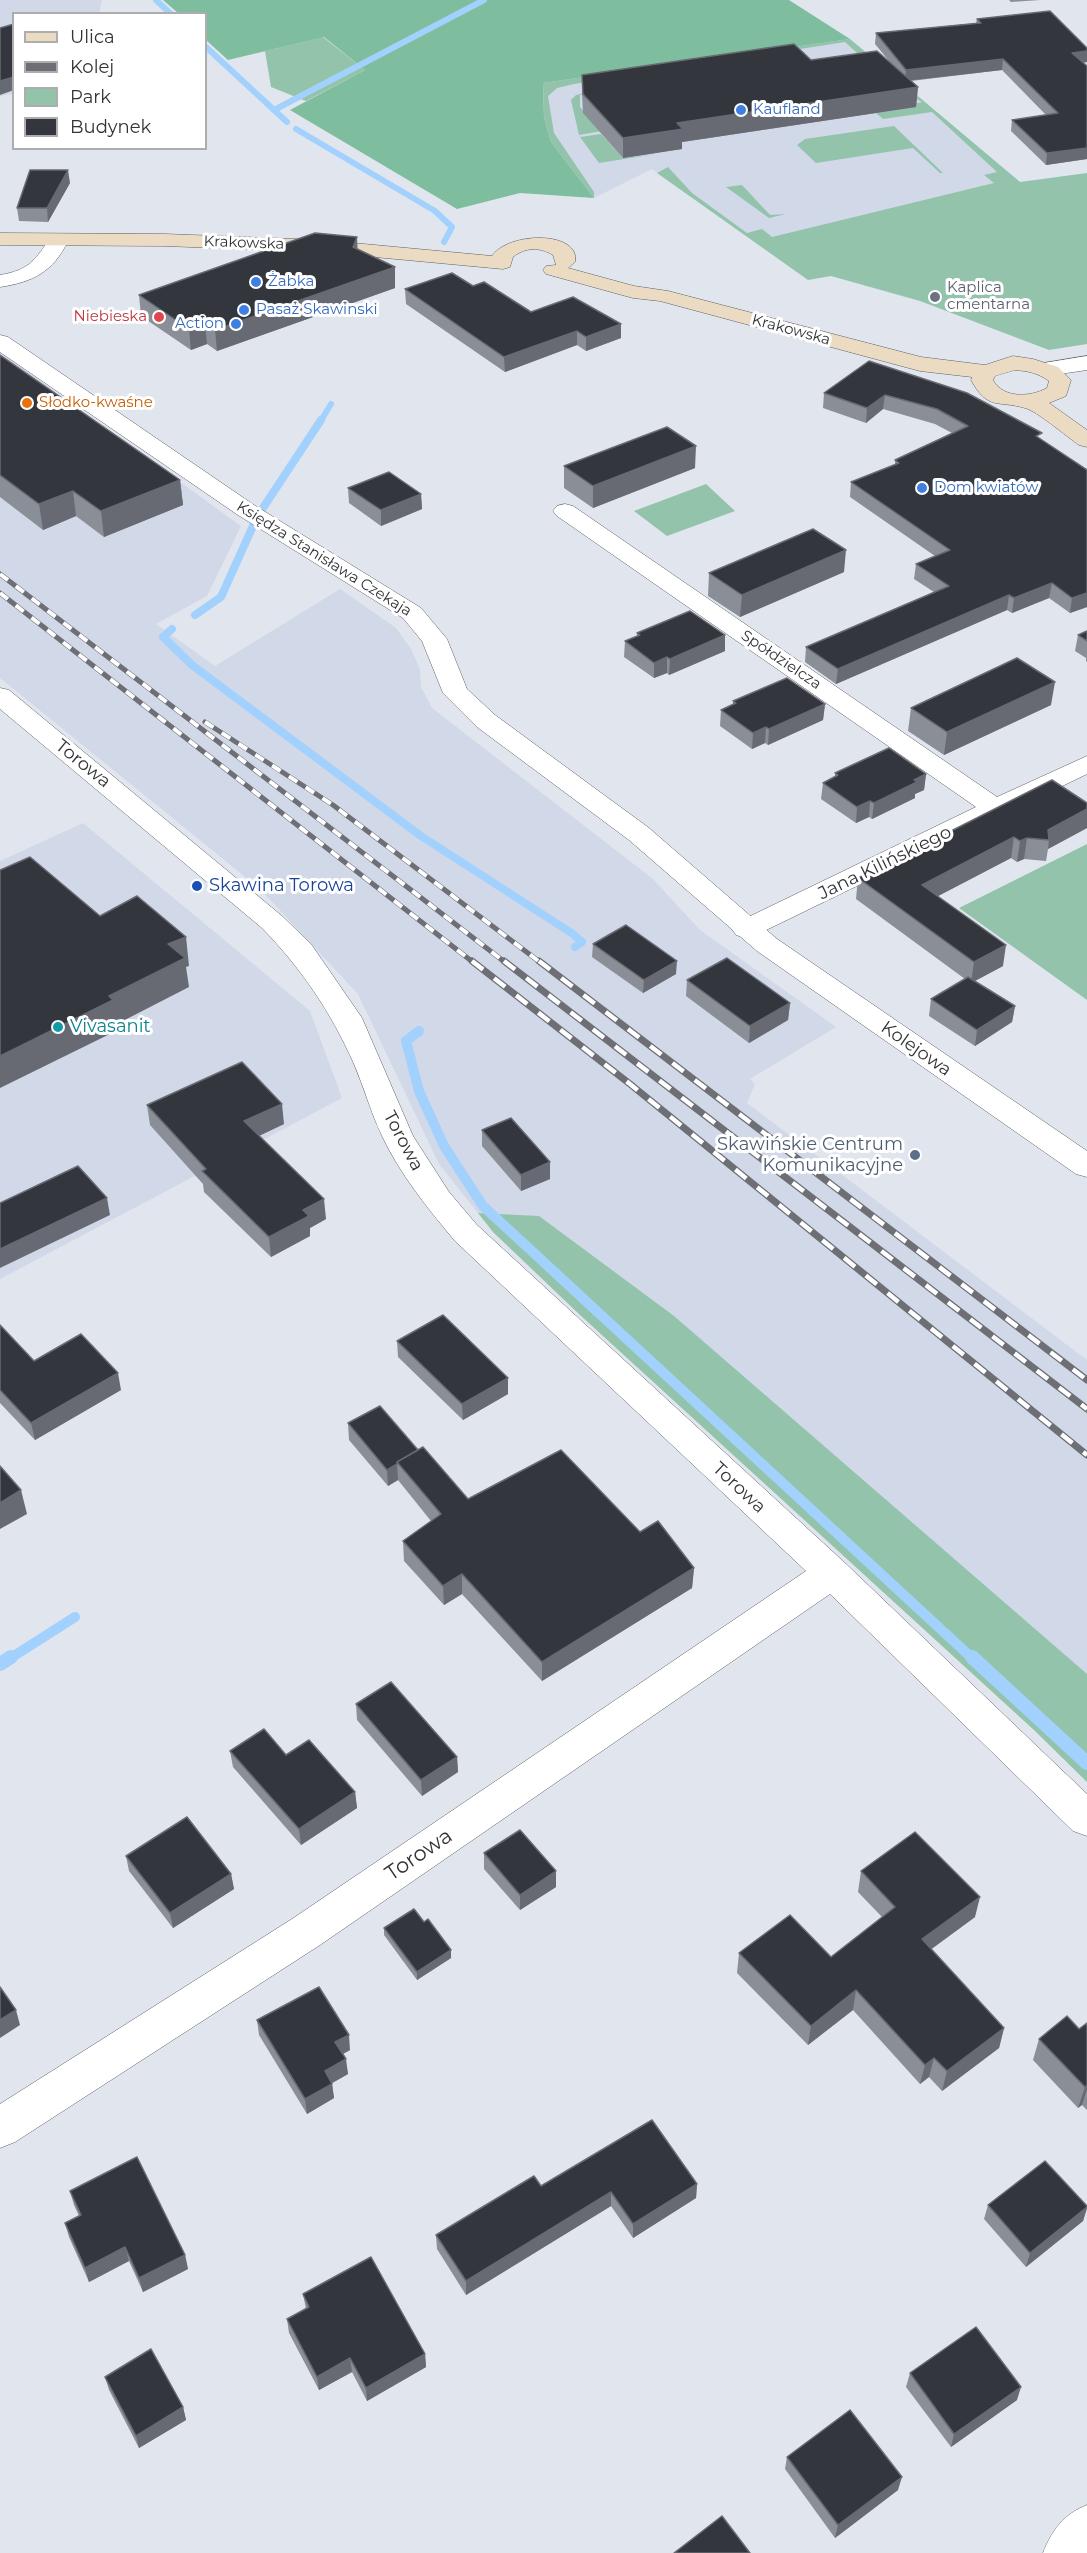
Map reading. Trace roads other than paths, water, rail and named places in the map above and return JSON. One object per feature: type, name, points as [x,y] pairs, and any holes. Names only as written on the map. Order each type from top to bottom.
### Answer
[{"type":"main road","name":"Krakowska","points":[[0,232],[125,236],[165,240]]},
{"type":"main road","name":"Krakowska","points":[[0,239],[165,240],[321,246],[430,254],[463,261],[504,257],[633,292],[661,295],[920,364],[945,376],[985,378]]},
{"type":"main road","points":[[504,257],[524,244],[548,245],[563,252],[544,269]]},
{"type":"main road","points":[[1047,387],[1007,399],[988,390],[985,378],[993,367],[1013,363],[1047,387],[1087,424]]},
{"type":"main road","points":[[1047,387],[1087,440]]},
{"type":"street","points":[[0,281],[40,269],[48,262],[58,241]]},
{"type":"street","name":"Księdza Stanisława Czekaja","points":[[0,342],[246,510],[412,613],[434,639],[448,677],[469,707],[669,858],[746,929]]},
{"type":"street","points":[[1047,387],[1087,363]]},
{"type":"street","points":[[1047,387],[1087,376]]},
{"type":"street","name":"Spółdzielcza","points":[[565,511],[997,809]]},
{"type":"street","name":"Torowa","points":[[0,696],[272,922],[301,951],[347,1018],[408,1154],[438,1200],[466,1233],[832,1573],[1087,1819]]},
{"type":"street","name":"Jana Kilińskiego","points":[[746,929],[1087,764]]},
{"type":"street","name":"Kolejowa","points":[[746,929],[1087,1166]]},
{"type":"street","name":"Torowa","points":[[0,2128],[306,1932],[832,1573]]},
{"type":"street","points":[[1067,2553],[1087,2529]]},
{"type":"waterway","points":[[156,0],[169,12]]},
{"type":"waterway","points":[[274,110],[484,0]]},
{"type":"waterway","points":[[207,48],[274,110]]},
{"type":"waterway","points":[[274,110],[287,122]]},
{"type":"waterway","points":[[296,129],[435,211],[452,227],[444,242]]},
{"type":"waterway","points":[[320,422],[331,404]]},
{"type":"waterway","points":[[195,615],[221,597],[257,517],[321,420]]},
{"type":"waterway","points":[[172,629],[163,637],[192,665],[421,836],[573,934],[582,942],[575,947]]},
{"type":"waterway","points":[[419,1031],[406,1041],[419,1091],[444,1146],[483,1206],[973,1659]]},
{"type":"waterway","points":[[9,1659],[75,1617]]},
{"type":"waterway","points":[[0,1664],[11,1657]]},
{"type":"waterway","points":[[972,1657],[1087,1763]]},
{"type":"railway","points":[[0,574],[506,963]]},
{"type":"railway","points":[[0,593],[474,963]]},
{"type":"railway","points":[[205,722],[333,805],[541,963]]},
{"type":"railway","points":[[472,961],[630,1084],[1087,1455]]},
{"type":"railway","points":[[504,961],[1087,1409]]},
{"type":"railway","points":[[539,961],[1087,1380]]},
{"type":"place","name":"Kaufland","points":[[741,110]]},
{"type":"place","name":"Żabka","points":[[256,282]]},
{"type":"place","name":"Kaplica cmentarna","points":[[935,297]]},
{"type":"place","name":"Pasaż Skawinski","points":[[244,310]]},
{"type":"place","name":"Niebieska","points":[[159,317]]},
{"type":"place","name":"Action","points":[[236,324]]},
{"type":"place","name":"Słodko-kwaśne","points":[[27,403]]},
{"type":"place","name":"Dom kwiatów","points":[[922,488]]},
{"type":"place","name":"Skawina Torowa","points":[[197,886]]},
{"type":"place","name":"Vivasanit","points":[[58,1027]]},
{"type":"place","name":"Skawińskie Centrum Komunikacyjne","points":[[915,1155]]}]
